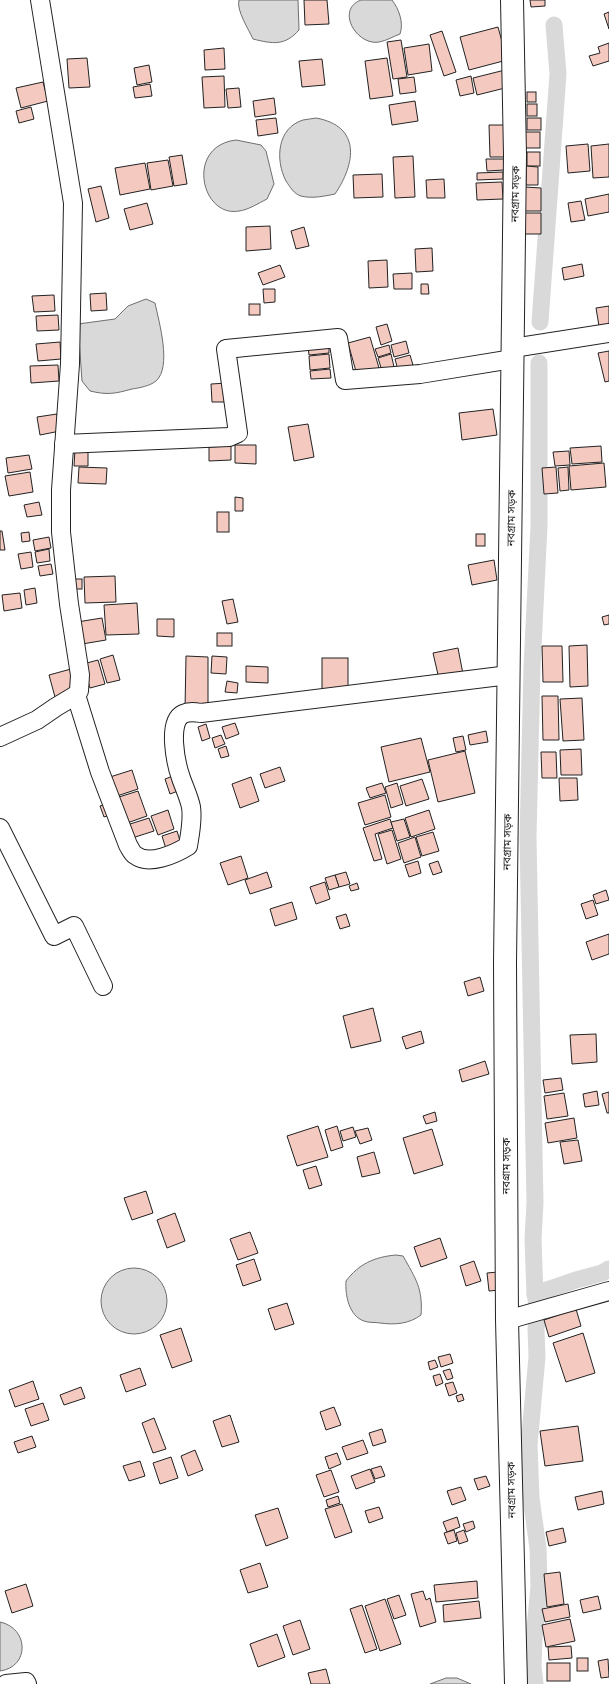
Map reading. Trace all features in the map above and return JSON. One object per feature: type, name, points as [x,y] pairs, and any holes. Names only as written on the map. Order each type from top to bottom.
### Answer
[{"type":"main road","name":"নবগ্রাম সড়ক","points":[[512,0],[515,155],[505,963],[513,1319],[516,1684]]},
{"type":"street","points":[[0,737],[37,720],[76,695],[79,691],[80,675],[70,611],[61,532],[64,444],[70,364],[73,202],[40,0]]},
{"type":"street","points":[[64,444],[229,436],[238,433],[226,349],[338,338],[345,380],[420,374],[609,333]]},
{"type":"street","points":[[76,695],[100,772],[128,845],[134,855],[144,860],[178,852],[188,846],[191,830],[191,806],[180,776],[174,735],[178,718],[182,714],[188,712],[201,713],[509,675]]},
{"type":"street","points":[[0,828],[54,936],[74,926],[104,986]]},
{"type":"street","points":[[513,1319],[604,1292]]},
{"type":"street","points":[[6,1684],[26,1682],[27,1684]]},
{"type":"shaded area","points":[[239,0],[298,0],[299,30],[289,39],[284,41],[273,43],[253,39],[239,9]]},
{"type":"shaded area","points":[[361,0],[392,0],[400,16],[400,34],[379,42],[371,42],[363,39],[352,26],[349,19],[350,11],[353,5]]},
{"type":"shaded area","points":[[316,118],[331,122],[341,129],[347,137],[350,147],[350,158],[342,182],[335,194],[318,197],[305,197],[296,194],[286,181],[280,164],[281,146],[283,137],[294,124],[303,120]]},
{"type":"shaded area","points":[[236,140],[261,145],[266,151],[274,184],[267,199],[250,208],[239,211],[226,210],[215,204],[208,193],[204,180],[205,167],[210,155],[220,145]]},
{"type":"shaded area","points":[[146,299],[155,303],[161,332],[164,355],[161,374],[154,383],[141,387],[111,393],[90,391],[82,381],[78,324],[115,319],[128,306]]},
{"type":"shaded area","points":[[396,1255],[403,1256],[418,1284],[421,1298],[421,1315],[407,1322],[396,1324],[364,1321],[355,1315],[351,1310],[347,1298],[346,1281],[356,1270],[368,1262]]},
{"type":"shaded area","points":[[134,1268],[147,1271],[157,1278],[164,1288],[167,1301],[164,1314],[157,1324],[147,1331],[134,1334],[121,1331],[111,1324],[104,1314],[101,1301],[104,1288],[111,1278],[121,1271]]},
{"type":"shaded area","points":[[0,1622],[10,1626],[16,1632],[21,1639],[22,1647],[21,1655],[17,1662],[10,1668],[0,1671]]},
{"type":"shaded area","points":[[446,1678],[457,1678],[471,1684],[430,1684]]},
{"type":"building","points":[[304,0],[327,0],[329,24],[305,25]]},
{"type":"building","points":[[530,0],[545,0],[545,6],[531,7]]},
{"type":"building","points":[[609,12],[609,29],[604,14]]},
{"type":"building","points":[[498,27],[507,60],[469,70],[460,37]]},
{"type":"building","points":[[442,31],[456,72],[444,76],[430,35]]},
{"type":"building","points":[[401,40],[407,77],[393,79],[387,42]]},
{"type":"building","points":[[609,43],[609,61],[593,66],[589,56],[600,53],[598,47]]},
{"type":"building","points":[[429,44],[432,71],[408,75],[404,48]]},
{"type":"building","points":[[224,48],[225,69],[205,70],[204,50]]},
{"type":"building","points":[[87,58],[90,87],[69,88],[67,59]]},
{"type":"building","points":[[387,58],[393,96],[370,99],[365,61]]},
{"type":"building","points":[[322,59],[325,85],[302,87],[299,61]]},
{"type":"building","points":[[149,65],[152,82],[137,85],[134,68]]},
{"type":"building","points":[[505,70],[509,87],[477,95],[473,78]]},
{"type":"building","points":[[224,76],[225,107],[204,108],[202,77]]},
{"type":"building","points":[[471,76],[474,93],[460,96],[456,80]]},
{"type":"building","points":[[414,77],[416,92],[400,94],[398,79]]},
{"type":"building","points":[[43,82],[48,101],[21,108],[16,88]]},
{"type":"building","points":[[150,84],[152,96],[135,98],[133,87]]},
{"type":"building","points":[[239,88],[241,107],[228,108],[226,89]]},
{"type":"building","points":[[527,92],[536,92],[536,102],[527,102]]},
{"type":"building","points":[[274,98],[276,114],[255,117],[253,101]]},
{"type":"building","points":[[415,101],[418,121],[392,125],[389,105]]},
{"type":"building","points":[[527,104],[537,104],[537,116],[527,116]]},
{"type":"building","points":[[31,107],[34,119],[19,123],[16,111]]},
{"type":"building","points":[[276,118],[278,133],[258,136],[256,120]]},
{"type":"building","points":[[527,118],[541,118],[541,130],[527,130]]},
{"type":"building","points":[[489,125],[505,125],[507,157],[490,157]]},
{"type":"building","points":[[525,132],[540,132],[540,148],[525,148]]},
{"type":"building","points":[[588,144],[590,171],[568,173],[566,146]]},
{"type":"building","points":[[609,144],[609,177],[593,178],[591,146]]},
{"type":"building","points":[[527,152],[540,152],[540,166],[527,166]]},
{"type":"building","points":[[182,155],[187,184],[174,186],[169,157]]},
{"type":"building","points":[[413,156],[415,197],[395,198],[393,157]]},
{"type":"building","points":[[486,159],[504,159],[504,170],[487,171]]},
{"type":"building","points":[[168,160],[173,186],[151,190],[147,163]]},
{"type":"building","points":[[145,163],[150,189],[120,195],[115,168]]},
{"type":"building","points":[[526,166],[538,167],[538,185],[526,185]]},
{"type":"building","points":[[503,172],[503,179],[477,180],[477,173]]},
{"type":"building","points":[[382,174],[383,197],[354,198],[353,175]]},
{"type":"building","points":[[444,179],[445,198],[427,198],[426,180]]},
{"type":"building","points":[[502,182],[503,199],[477,200],[476,183]]},
{"type":"building","points":[[101,186],[109,218],[96,222],[88,189]]},
{"type":"building","points":[[525,187],[541,188],[541,211],[525,211]]},
{"type":"building","points":[[609,194],[609,212],[588,216],[585,199]]},
{"type":"building","points":[[581,201],[585,220],[571,222],[568,203]]},
{"type":"building","points":[[147,203],[153,224],[130,230],[124,209]]},
{"type":"building","points":[[525,213],[541,213],[541,234],[524,234]]},
{"type":"building","points":[[270,226],[271,249],[246,251],[246,227]]},
{"type":"building","points":[[304,227],[309,246],[296,249],[291,231]]},
{"type":"building","points":[[432,248],[433,271],[416,272],[415,249]]},
{"type":"building","points":[[387,260],[388,287],[369,288],[368,261]]},
{"type":"building","points":[[582,264],[584,276],[564,280],[562,268]]},
{"type":"building","points":[[280,265],[285,277],[263,285],[258,273]]},
{"type":"building","points":[[412,273],[412,289],[394,289],[393,274]]},
{"type":"building","points":[[421,284],[428,284],[429,294],[421,294]]},
{"type":"building","points":[[263,289],[275,289],[275,302],[264,303]]},
{"type":"building","points":[[106,293],[107,310],[91,311],[90,294]]},
{"type":"building","points":[[54,295],[55,311],[34,312],[32,296]]},
{"type":"building","points":[[249,304],[260,304],[260,315],[249,315]]},
{"type":"building","points":[[609,306],[609,324],[599,326],[596,308]]},
{"type":"building","points":[[58,315],[59,330],[37,331],[36,316]]},
{"type":"building","points":[[387,324],[392,341],[381,345],[376,327]]},
{"type":"building","points":[[370,337],[379,368],[357,375],[348,343]]},
{"type":"building","points":[[406,341],[409,353],[394,357],[391,345]]},
{"type":"building","points":[[60,342],[61,359],[38,361],[36,344]]},
{"type":"building","points":[[329,345],[329,353],[309,355],[308,347]]},
{"type":"building","points":[[389,345],[391,353],[378,357],[375,349]]},
{"type":"building","points":[[609,351],[609,381],[605,382],[598,353]]},
{"type":"building","points":[[329,354],[330,368],[310,370],[309,356]]},
{"type":"building","points":[[391,354],[395,371],[383,374],[378,358]]},
{"type":"building","points":[[410,355],[413,365],[398,370],[395,359]]},
{"type":"building","points":[[58,365],[59,381],[31,383],[30,366]]},
{"type":"building","points":[[330,369],[331,378],[311,379],[310,371]]},
{"type":"building","points":[[227,383],[228,402],[212,402],[211,384]]},
{"type":"building","points":[[493,409],[497,435],[462,440],[459,413]]},
{"type":"building","points":[[57,414],[60,431],[40,435],[37,417]]},
{"type":"building","points":[[308,424],[314,457],[294,461],[288,427]]},
{"type":"building","points":[[235,445],[256,445],[256,464],[235,463]]},
{"type":"building","points":[[231,446],[231,460],[209,461],[209,447]]},
{"type":"building","points":[[601,446],[602,462],[572,464],[570,448]]},
{"type":"building","points":[[75,449],[88,449],[88,466],[74,466]]},
{"type":"building","points":[[569,451],[570,465],[555,466],[553,452]]},
{"type":"building","points":[[29,455],[32,469],[8,473],[6,458]]},
{"type":"building","points":[[604,463],[606,487],[571,490],[569,466]]},
{"type":"building","points":[[79,467],[107,468],[106,484],[78,483]]},
{"type":"building","points":[[556,467],[558,493],[544,494],[542,468]]},
{"type":"building","points":[[568,467],[569,490],[560,491],[558,468]]},
{"type":"building","points":[[30,472],[33,492],[9,496],[5,476]]},
{"type":"building","points":[[235,497],[243,498],[243,511],[235,511]]},
{"type":"building","points":[[39,502],[42,515],[27,517],[24,505]]},
{"type":"building","points":[[217,512],[229,512],[229,532],[217,532]]},
{"type":"building","points":[[0,531],[2,531],[5,550],[0,550]]},
{"type":"building","points":[[29,532],[30,541],[22,542],[21,533]]},
{"type":"building","points":[[476,534],[485,534],[485,546],[476,546]]},
{"type":"building","points":[[49,537],[51,548],[35,551],[33,540]]},
{"type":"building","points":[[49,549],[50,561],[37,563],[35,552]]},
{"type":"building","points":[[31,552],[33,567],[21,569],[18,554]]},
{"type":"building","points":[[494,560],[497,580],[472,585],[468,565]]},
{"type":"building","points":[[51,564],[53,574],[40,576],[38,566]]},
{"type":"building","points":[[115,576],[116,602],[85,603],[84,577]]},
{"type":"building","points":[[73,579],[82,579],[82,589],[73,589]]},
{"type":"building","points":[[35,588],[37,603],[26,605],[24,590]]},
{"type":"building","points":[[20,593],[22,608],[4,611],[2,595]]},
{"type":"building","points":[[233,599],[238,622],[227,624],[222,601]]},
{"type":"building","points":[[137,603],[139,634],[106,635],[104,605]]},
{"type":"building","points":[[609,615],[609,624],[604,625],[602,617]]},
{"type":"building","points":[[102,618],[106,640],[82,644],[77,622]]},
{"type":"building","points":[[157,619],[174,619],[174,637],[157,636]]},
{"type":"building","points":[[217,633],[232,633],[232,646],[217,646]]},
{"type":"building","points":[[587,645],[588,686],[570,687],[569,646]]},
{"type":"building","points":[[542,646],[562,646],[563,682],[543,682]]},
{"type":"building","points":[[458,648],[463,674],[439,679],[433,653]]},
{"type":"building","points":[[113,655],[120,680],[107,683],[100,659]]},
{"type":"building","points":[[186,656],[208,657],[208,710],[185,709]]},
{"type":"building","points":[[212,656],[227,657],[226,674],[211,673]]},
{"type":"building","points":[[322,658],[348,658],[348,690],[322,690]]},
{"type":"building","points":[[98,660],[105,684],[90,688],[83,664]]},
{"type":"building","points":[[246,666],[268,667],[268,683],[246,682]]},
{"type":"building","points":[[71,669],[77,691],[55,697],[49,675]]},
{"type":"building","points":[[227,681],[238,683],[237,693],[225,692]]},
{"type":"building","points":[[542,696],[558,696],[559,740],[543,740]]},
{"type":"building","points":[[582,698],[584,740],[563,741],[560,699]]},
{"type":"building","points":[[235,723],[239,734],[226,739],[222,727]]},
{"type":"building","points":[[206,724],[210,738],[202,741],[198,727]]},
{"type":"building","points":[[486,731],[488,742],[470,745],[468,735]]},
{"type":"building","points":[[221,735],[225,744],[215,748],[212,738]]},
{"type":"building","points":[[463,736],[466,750],[456,752],[453,738]]},
{"type":"building","points":[[421,738],[430,772],[389,782],[381,747]]},
{"type":"building","points":[[226,746],[229,756],[221,758],[218,749]]},
{"type":"building","points":[[581,749],[582,775],[561,775],[560,750]]},
{"type":"building","points":[[465,751],[475,793],[438,802],[428,760]]},
{"type":"building","points":[[541,752],[556,752],[557,778],[542,778]]},
{"type":"building","points":[[280,767],[285,781],[265,788],[260,774]]},
{"type":"building","points":[[132,770],[138,789],[117,796],[110,777]]},
{"type":"building","points":[[173,776],[178,791],[170,794],[165,779]]},
{"type":"building","points":[[251,777],[259,801],[240,808],[232,784]]},
{"type":"building","points":[[559,778],[577,778],[578,800],[560,801]]},
{"type":"building","points":[[422,779],[429,799],[406,806],[400,786]]},
{"type":"building","points":[[382,783],[386,793],[370,798],[366,788]]},
{"type":"building","points":[[397,783],[403,804],[391,808],[385,787]]},
{"type":"building","points":[[138,791],[147,816],[127,823],[119,797]]},
{"type":"building","points":[[385,795],[391,817],[365,825],[358,803]]},
{"type":"building","points":[[110,803],[113,814],[104,817],[100,806]]},
{"type":"building","points":[[168,810],[174,829],[158,835],[151,816]]},
{"type":"building","points":[[429,810],[435,829],[411,837],[405,818]]},
{"type":"building","points":[[149,818],[154,831],[132,838],[127,825]]},
{"type":"building","points":[[390,819],[393,828],[375,834],[382,859],[374,861],[363,828]]},
{"type":"building","points":[[404,819],[410,837],[397,841],[391,822]]},
{"type":"building","points":[[392,830],[401,859],[387,864],[378,834]]},
{"type":"building","points":[[177,831],[181,844],[166,849],[162,836]]},
{"type":"building","points":[[433,832],[439,851],[422,856],[416,837]]},
{"type":"building","points":[[415,837],[421,857],[404,863],[398,843]]},
{"type":"building","points":[[241,856],[248,878],[228,885],[220,863]]},
{"type":"building","points":[[418,861],[421,873],[409,877],[405,865]]},
{"type":"building","points":[[438,861],[442,872],[433,875],[429,864]]},
{"type":"building","points":[[267,872],[272,887],[250,894],[245,880]]},
{"type":"building","points":[[346,872],[350,884],[339,887],[335,875]]},
{"type":"building","points":[[335,875],[339,887],[329,890],[325,878]]},
{"type":"building","points":[[325,882],[330,899],[316,904],[310,887]]},
{"type":"building","points":[[357,883],[359,889],[351,891],[349,886]]},
{"type":"building","points":[[606,890],[609,900],[596,904],[593,895]]},
{"type":"building","points":[[593,900],[598,915],[586,919],[581,904]]},
{"type":"building","points":[[292,902],[297,919],[275,926],[270,909]]},
{"type":"building","points":[[346,914],[350,926],[340,929],[336,917]]},
{"type":"building","points":[[609,934],[609,954],[592,960],[586,942]]},
{"type":"building","points":[[480,977],[484,991],[468,996],[464,982]]},
{"type":"building","points":[[373,1008],[381,1041],[351,1048],[343,1016]]},
{"type":"building","points":[[421,1031],[424,1043],[406,1049],[402,1037]]},
{"type":"building","points":[[596,1034],[597,1062],[572,1064],[570,1035]]},
{"type":"building","points":[[485,1061],[489,1074],[462,1082],[459,1070]]},
{"type":"building","points":[[561,1078],[563,1090],[545,1093],[543,1080]]},
{"type":"building","points":[[597,1091],[599,1105],[585,1107],[583,1094]]},
{"type":"building","points":[[609,1092],[609,1113],[607,1113],[602,1094]]},
{"type":"building","points":[[564,1093],[568,1116],[547,1119],[544,1096]]},
{"type":"building","points":[[435,1112],[437,1121],[426,1124],[423,1116]]},
{"type":"building","points":[[574,1118],[577,1138],[548,1143],[545,1123]]},
{"type":"building","points":[[318,1126],[328,1157],[297,1166],[287,1136]]},
{"type":"building","points":[[337,1126],[343,1147],[331,1151],[325,1130]]},
{"type":"building","points":[[353,1127],[356,1137],[343,1141],[340,1131]]},
{"type":"building","points":[[368,1128],[372,1140],[360,1144],[355,1131]]},
{"type":"building","points":[[432,1129],[443,1165],[414,1174],[403,1138]]},
{"type":"building","points":[[578,1140],[582,1161],[564,1164],[560,1142]]},
{"type":"building","points":[[374,1152],[380,1173],[362,1177],[357,1157]]},
{"type":"building","points":[[316,1166],[322,1185],[309,1189],[303,1170]]},
{"type":"building","points":[[146,1191],[153,1213],[132,1220],[124,1198]]},
{"type":"building","points":[[175,1213],[185,1241],[167,1248],[157,1220]]},
{"type":"building","points":[[250,1232],[258,1253],[238,1260],[230,1239]]},
{"type":"building","points":[[440,1238],[447,1258],[421,1267],[414,1247]]},
{"type":"building","points":[[254,1259],[261,1280],[243,1286],[236,1265]]},
{"type":"building","points":[[474,1261],[481,1281],[466,1286],[460,1266]]},
{"type":"building","points":[[498,1272],[500,1290],[489,1291],[487,1273]]},
{"type":"building","points":[[287,1303],[294,1324],[275,1330],[268,1309]]},
{"type":"building","points":[[576,1309],[581,1326],[549,1337],[544,1320]]},
{"type":"building","points":[[181,1328],[192,1361],[172,1368],[160,1335]]},
{"type":"building","points":[[583,1333],[595,1373],[566,1382],[553,1343]]},
{"type":"building","points":[[450,1354],[453,1363],[441,1367],[438,1357]]},
{"type":"building","points":[[435,1360],[438,1367],[430,1370],[428,1362]]},
{"type":"building","points":[[140,1368],[146,1385],[126,1392],[120,1375]]},
{"type":"building","points":[[450,1369],[453,1378],[447,1380],[443,1371]]},
{"type":"building","points":[[440,1374],[443,1383],[436,1386],[433,1376]]},
{"type":"building","points":[[33,1381],[39,1399],[15,1407],[9,1390]]},
{"type":"building","points":[[453,1382],[457,1393],[449,1396],[445,1384]]},
{"type":"building","points":[[81,1387],[85,1398],[64,1405],[60,1395]]},
{"type":"building","points":[[462,1394],[464,1400],[458,1402],[456,1396]]},
{"type":"building","points":[[43,1403],[49,1420],[31,1426],[25,1409]]},
{"type":"building","points":[[334,1407],[341,1425],[326,1430],[320,1412]]},
{"type":"building","points":[[230,1415],[239,1442],[222,1447],[213,1421]]},
{"type":"building","points":[[154,1418],[166,1449],[153,1453],[142,1423]]},
{"type":"building","points":[[578,1426],[583,1461],[545,1466],[540,1431]]},
{"type":"building","points":[[382,1429],[386,1442],[373,1446],[369,1433]]},
{"type":"building","points":[[32,1436],[36,1447],[18,1453],[14,1442]]},
{"type":"building","points":[[363,1440],[368,1453],[347,1460],[342,1447]]},
{"type":"building","points":[[195,1450],[203,1470],[188,1476],[181,1456]]},
{"type":"building","points":[[337,1453],[341,1464],[329,1469],[325,1457]]},
{"type":"building","points":[[171,1457],[178,1478],[160,1484],[153,1463]]},
{"type":"building","points":[[140,1461],[145,1476],[129,1481],[123,1466]]},
{"type":"building","points":[[381,1466],[385,1476],[375,1479],[371,1469]]},
{"type":"building","points":[[370,1469],[375,1482],[356,1489],[351,1476]]},
{"type":"building","points":[[331,1470],[339,1492],[324,1497],[316,1475]]},
{"type":"building","points":[[486,1476],[490,1486],[478,1490],[474,1479]]},
{"type":"building","points":[[461,1487],[466,1500],[452,1505],[447,1491]]},
{"type":"building","points":[[602,1491],[604,1504],[578,1510],[575,1497]]},
{"type":"building","points":[[338,1496],[340,1503],[328,1507],[326,1500]]},
{"type":"building","points":[[342,1504],[352,1532],[335,1538],[325,1509]]},
{"type":"building","points":[[379,1507],[383,1518],[369,1523],[365,1511]]},
{"type":"building","points":[[278,1508],[288,1538],[266,1546],[255,1515]]},
{"type":"building","points":[[457,1517],[460,1527],[447,1532],[443,1522]]},
{"type":"building","points":[[473,1521],[475,1528],[466,1532],[463,1524]]},
{"type":"building","points":[[563,1528],[566,1542],[549,1546],[546,1532]]},
{"type":"building","points":[[454,1530],[457,1541],[448,1544],[444,1533]]},
{"type":"building","points":[[464,1530],[468,1541],[459,1544],[456,1533]]},
{"type":"building","points":[[260,1563],[268,1587],[248,1593],[240,1570]]},
{"type":"building","points":[[560,1572],[564,1604],[547,1607],[544,1574]]},
{"type":"building","points":[[477,1581],[478,1598],[436,1602],[434,1585]]},
{"type":"building","points":[[26,1584],[33,1606],[12,1613],[5,1591]]},
{"type":"building","points":[[423,1591],[426,1600],[430,1598],[436,1622],[420,1627],[411,1594]]},
{"type":"building","points":[[399,1595],[406,1615],[394,1619],[387,1599]]},
{"type":"building","points":[[598,1596],[601,1609],[583,1613],[580,1600]]},
{"type":"building","points":[[385,1599],[401,1644],[380,1651],[365,1606]]},
{"type":"building","points":[[479,1601],[481,1618],[444,1622],[443,1605]]},
{"type":"building","points":[[568,1604],[570,1617],[545,1622],[542,1609]]},
{"type":"building","points":[[362,1605],[377,1649],[365,1653],[350,1609]]},
{"type":"building","points":[[570,1619],[575,1641],[546,1647],[542,1625]]},
{"type":"building","points":[[300,1620],[310,1649],[293,1655],[283,1626]]},
{"type":"building","points":[[277,1634],[285,1657],[258,1667],[250,1644]]},
{"type":"building","points":[[571,1646],[572,1658],[549,1660],[548,1647]]},
{"type":"building","points":[[577,1658],[588,1658],[588,1671],[577,1671]]},
{"type":"building","points":[[608,1659],[609,1677],[601,1678],[598,1661]]},
{"type":"building","points":[[547,1663],[570,1663],[570,1681],[547,1681]]},
{"type":"building","points":[[326,1669],[330,1684],[311,1684],[308,1673]]},
{"type":"waterway","points":[[540,322],[558,74],[554,25]]},
{"type":"waterway","points":[[535,1684],[533,1666],[534,1638],[539,1587],[538,1548],[531,1498],[529,1445],[537,1357],[536,1329],[538,1310],[535,1294],[533,1239],[535,1203],[528,837],[532,667],[539,526],[539,363]]},
{"type":"waterway","points":[[535,1294],[602,1273],[609,1269]]}]
